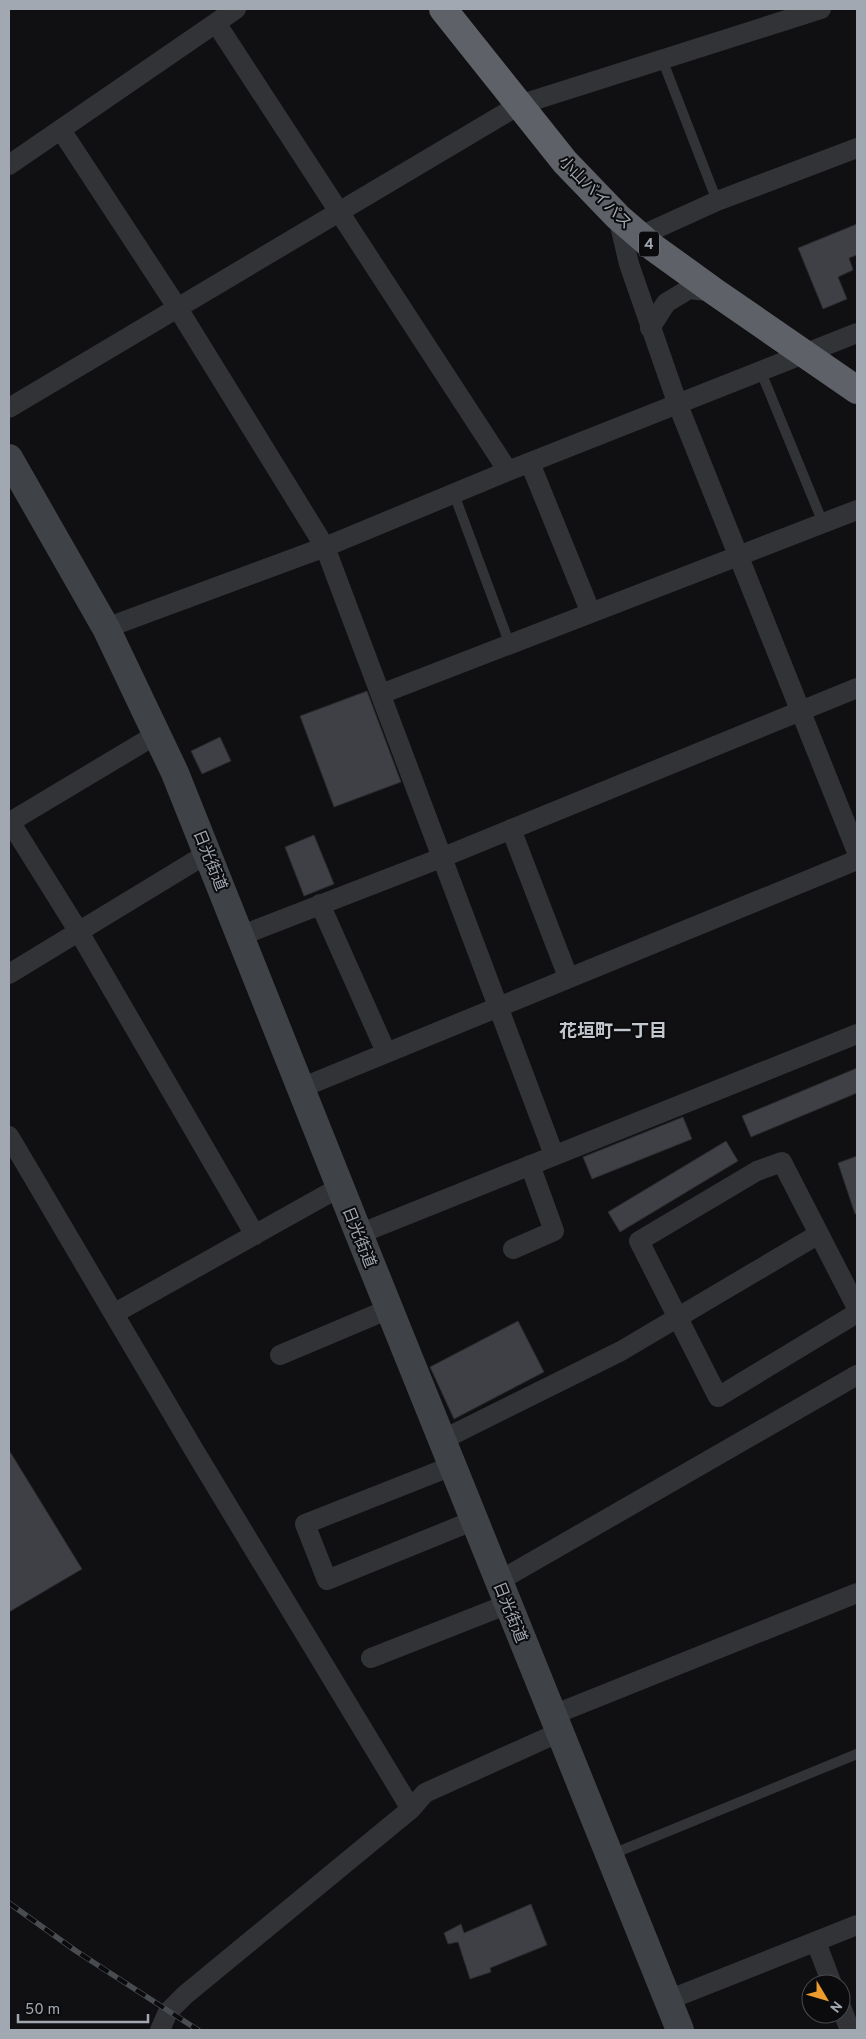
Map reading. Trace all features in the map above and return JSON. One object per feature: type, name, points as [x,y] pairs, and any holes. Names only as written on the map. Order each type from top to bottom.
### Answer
[{"type":"highway","name":"小山バイパス","points":[[443,9],[565,162],[618,217],[714,292],[857,390]]},
{"type":"main road","name":"日光街道","points":[[9,458],[106,628],[157,734],[208,853],[358,1234],[680,2030]]},
{"type":"street","points":[[9,164],[236,9]]},
{"type":"street","points":[[9,408],[519,105],[821,9]]},
{"type":"street","points":[[216,23],[508,471]]},
{"type":"street","points":[[61,130],[177,308],[325,547],[554,1155]]},
{"type":"street","points":[[640,236],[717,201],[857,148]]},
{"type":"street","points":[[618,217],[629,264],[678,405],[857,852]]},
{"type":"street","points":[[650,328],[666,303],[689,290],[714,292]]},
{"type":"street","points":[[106,628],[325,547],[508,471],[857,333]]},
{"type":"street","points":[[530,463],[591,613]]},
{"type":"street","points":[[381,694],[857,510]]},
{"type":"street","points":[[240,936],[441,858],[857,688]]},
{"type":"street","points":[[157,734],[10,821],[79,932],[255,1235]]},
{"type":"street","points":[[511,829],[568,977]]},
{"type":"street","points":[[9,974],[208,853]]},
{"type":"street","points":[[301,1088],[497,1006],[857,860]]},
{"type":"street","points":[[320,904],[386,1052]]},
{"type":"street","points":[[358,1234],[857,1034]]},
{"type":"street","points":[[9,1136],[194,1450],[411,1809]]},
{"type":"street","points":[[857,1308],[782,1162],[749,1176],[640,1241],[718,1397],[857,1313]]},
{"type":"street","points":[[513,1248],[554,1231],[530,1165]]},
{"type":"street","points":[[115,1313],[340,1187]]},
{"type":"street","points":[[442,1440],[621,1351],[819,1234]]},
{"type":"street","points":[[280,1355],[389,1309]]},
{"type":"street","points":[[372,1658],[503,1593],[857,1375]]},
{"type":"street","points":[[452,1466],[305,1524],[327,1580],[474,1520]]},
{"type":"street","points":[[160,2030],[168,2012],[185,1995],[411,1809],[425,1793],[556,1724],[857,1593]]},
{"type":"street","points":[[668,2000],[857,1925]]},
{"type":"street","points":[[816,1942],[828,1974]]},
{"type":"lane","points":[[662,59],[717,201]]},
{"type":"lane","points":[[761,372],[824,523]]},
{"type":"lane","points":[[454,494],[510,645]]},
{"type":"lane","points":[[609,1855],[857,1754]]},
{"type":"building","points":[[857,224],[857,255],[849,258],[853,270],[838,277],[847,299],[823,309],[798,248]]},
{"type":"building","points":[[367,691],[401,782],[334,807],[300,716]]},
{"type":"building","points":[[220,737],[231,761],[202,774],[191,751]]},
{"type":"building","points":[[314,835],[334,884],[304,896],[285,847]]},
{"type":"building","points":[[857,1068],[857,1093],[751,1137],[742,1116]]},
{"type":"building","points":[[683,1117],[692,1139],[592,1179],[583,1157]]},
{"type":"building","points":[[726,1141],[738,1161],[620,1232],[608,1212]]},
{"type":"building","points":[[857,1156],[857,1213],[855,1214],[838,1163]]},
{"type":"building","points":[[518,1321],[544,1372],[454,1419],[430,1367]]},
{"type":"building","points":[[9,1450],[82,1569],[9,1612]]},
{"type":"building","points":[[531,1904],[547,1945],[490,1968],[491,1972],[470,1979],[458,1942],[448,1944],[444,1933],[461,1924],[464,1933]]},
{"type":"railway","points":[[9,1903],[76,1951],[198,2030]]},
{"type":"district","name":"花垣町一丁目","points":[[613,1031]]}]
